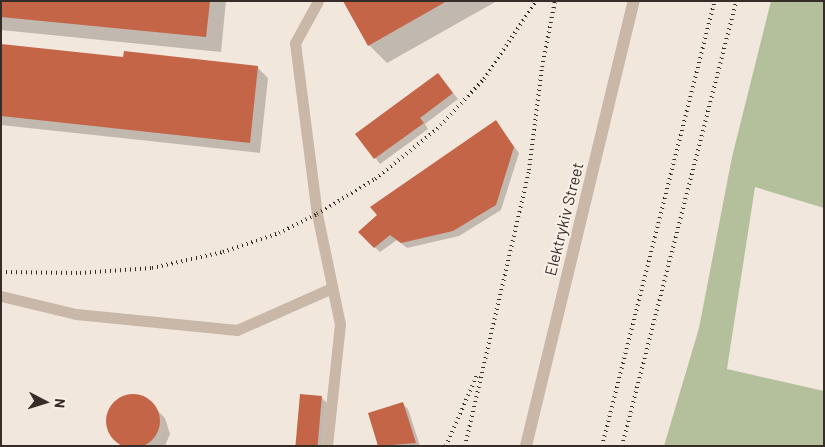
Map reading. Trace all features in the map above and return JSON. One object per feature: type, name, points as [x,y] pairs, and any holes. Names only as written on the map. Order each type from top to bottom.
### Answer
[{"type":"street","name":"Elektrykiv Street","points":[[526,446],[634,1]]},
{"type":"lane","points":[[318,1],[295,43],[317,214],[340,324],[327,446]]},
{"type":"lane","points":[[1,296],[76,314],[237,330],[332,288]]},
{"type":"green space","points":[[771,1],[824,1],[824,208],[755,187],[727,369],[824,391],[824,446],[664,446],[699,328],[732,157]]},
{"type":"building","points":[[1,1],[210,1],[206,37],[1,17]]},
{"type":"building","points":[[343,1],[447,1],[368,46]]},
{"type":"building","points":[[1,44],[123,57],[124,51],[258,66],[250,143],[1,116]]},
{"type":"building","points":[[438,73],[453,93],[420,118],[424,123],[374,159],[355,134]]},
{"type":"building","points":[[496,120],[514,147],[496,205],[453,231],[401,243],[390,235],[374,248],[358,232],[377,215],[370,207]]},
{"type":"building","points":[[133,394],[143,396],[152,402],[158,411],[160,421],[158,431],[152,440],[143,446],[133,448],[123,446],[114,440],[108,431],[106,421],[108,411],[114,402],[123,396]]},
{"type":"building","points":[[300,394],[322,396],[318,446],[295,446]]},
{"type":"building","points":[[403,402],[416,443],[378,446],[368,413]]},
{"type":"railway","points":[[1,272],[80,273],[152,268],[223,252],[279,233],[317,214],[375,179],[437,129],[484,79],[536,1]]},
{"type":"railway","points":[[465,446],[529,170],[542,67],[555,1]]},
{"type":"railway","points":[[602,446],[715,1]]},
{"type":"railway","points":[[622,446],[736,1]]},
{"type":"railway","points":[[446,446],[477,375]]}]
